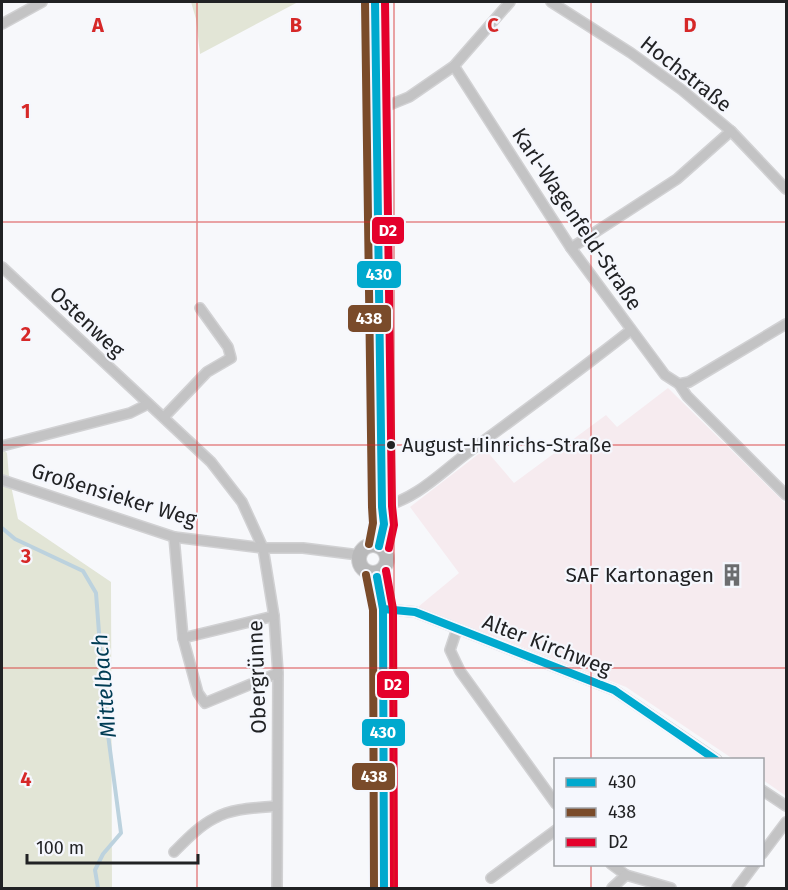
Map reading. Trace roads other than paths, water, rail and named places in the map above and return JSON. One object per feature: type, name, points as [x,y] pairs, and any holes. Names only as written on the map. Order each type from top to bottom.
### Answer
[{"type":"street","points":[[2,24],[42,2]]},
{"type":"street","points":[[375,2],[384,524],[375,545]]},
{"type":"street","points":[[377,110],[409,97],[454,66],[510,2]]},
{"type":"street","name":"Hochstraße","points":[[551,2],[631,53],[682,90],[730,132],[786,189]]},
{"type":"street","name":"Karl-Wagenfeld-Straße","points":[[454,66],[571,248],[665,375],[680,384],[687,396],[786,495]]},
{"type":"street","points":[[571,248],[677,179],[730,132]]},
{"type":"street","name":"Ostenweg","points":[[2,267],[211,462],[243,502],[263,548]]},
{"type":"street","points":[[164,417],[207,372],[231,358],[228,347],[200,308]]},
{"type":"street","points":[[680,384],[689,382],[786,324]]},
{"type":"street","points":[[382,507],[398,503],[415,494],[631,330]]},
{"type":"street","points":[[2,446],[130,413],[148,404]]},
{"type":"street","name":"Großensieker Weg","points":[[2,480],[174,537],[263,548],[303,548],[359,555]]},
{"type":"street","points":[[174,537],[183,638],[198,693],[205,703],[278,673]]},
{"type":"street","points":[[375,545],[386,552],[387,561],[384,569],[371,573],[363,569],[359,555],[363,548],[375,545]]},
{"type":"street","name":"Obergrünne","points":[[263,548],[274,616],[278,673],[277,888]]},
{"type":"street","points":[[376,573],[383,609],[384,888]]},
{"type":"street","name":"Alter Kirchweg","points":[[383,609],[415,612],[614,690],[716,758]]},
{"type":"street","points":[[183,638],[274,616]]},
{"type":"street","points":[[457,629],[450,650],[460,671],[554,803]]},
{"type":"street","points":[[764,791],[786,806]]},
{"type":"street","points":[[174,852],[214,818],[232,811],[276,806]]},
{"type":"street","points":[[764,851],[786,822]]},
{"type":"street","points":[[491,878],[554,831]]},
{"type":"street","points":[[614,866],[627,875],[671,888]]},
{"type":"street","points":[[737,888],[754,866]]},
{"type":"street","points":[[612,888],[627,875]]},
{"type":"waterway","name":"Mittelbach","points":[[2,528],[15,539],[83,571],[96,593],[105,712],[121,833],[103,854],[95,870],[98,888]]},
{"type":"place","name":"August-Hinrichs-Straße","points":[[391,445]]},
{"type":"place","name":"SAF Kartonagen","points":[[732,575]]}]
